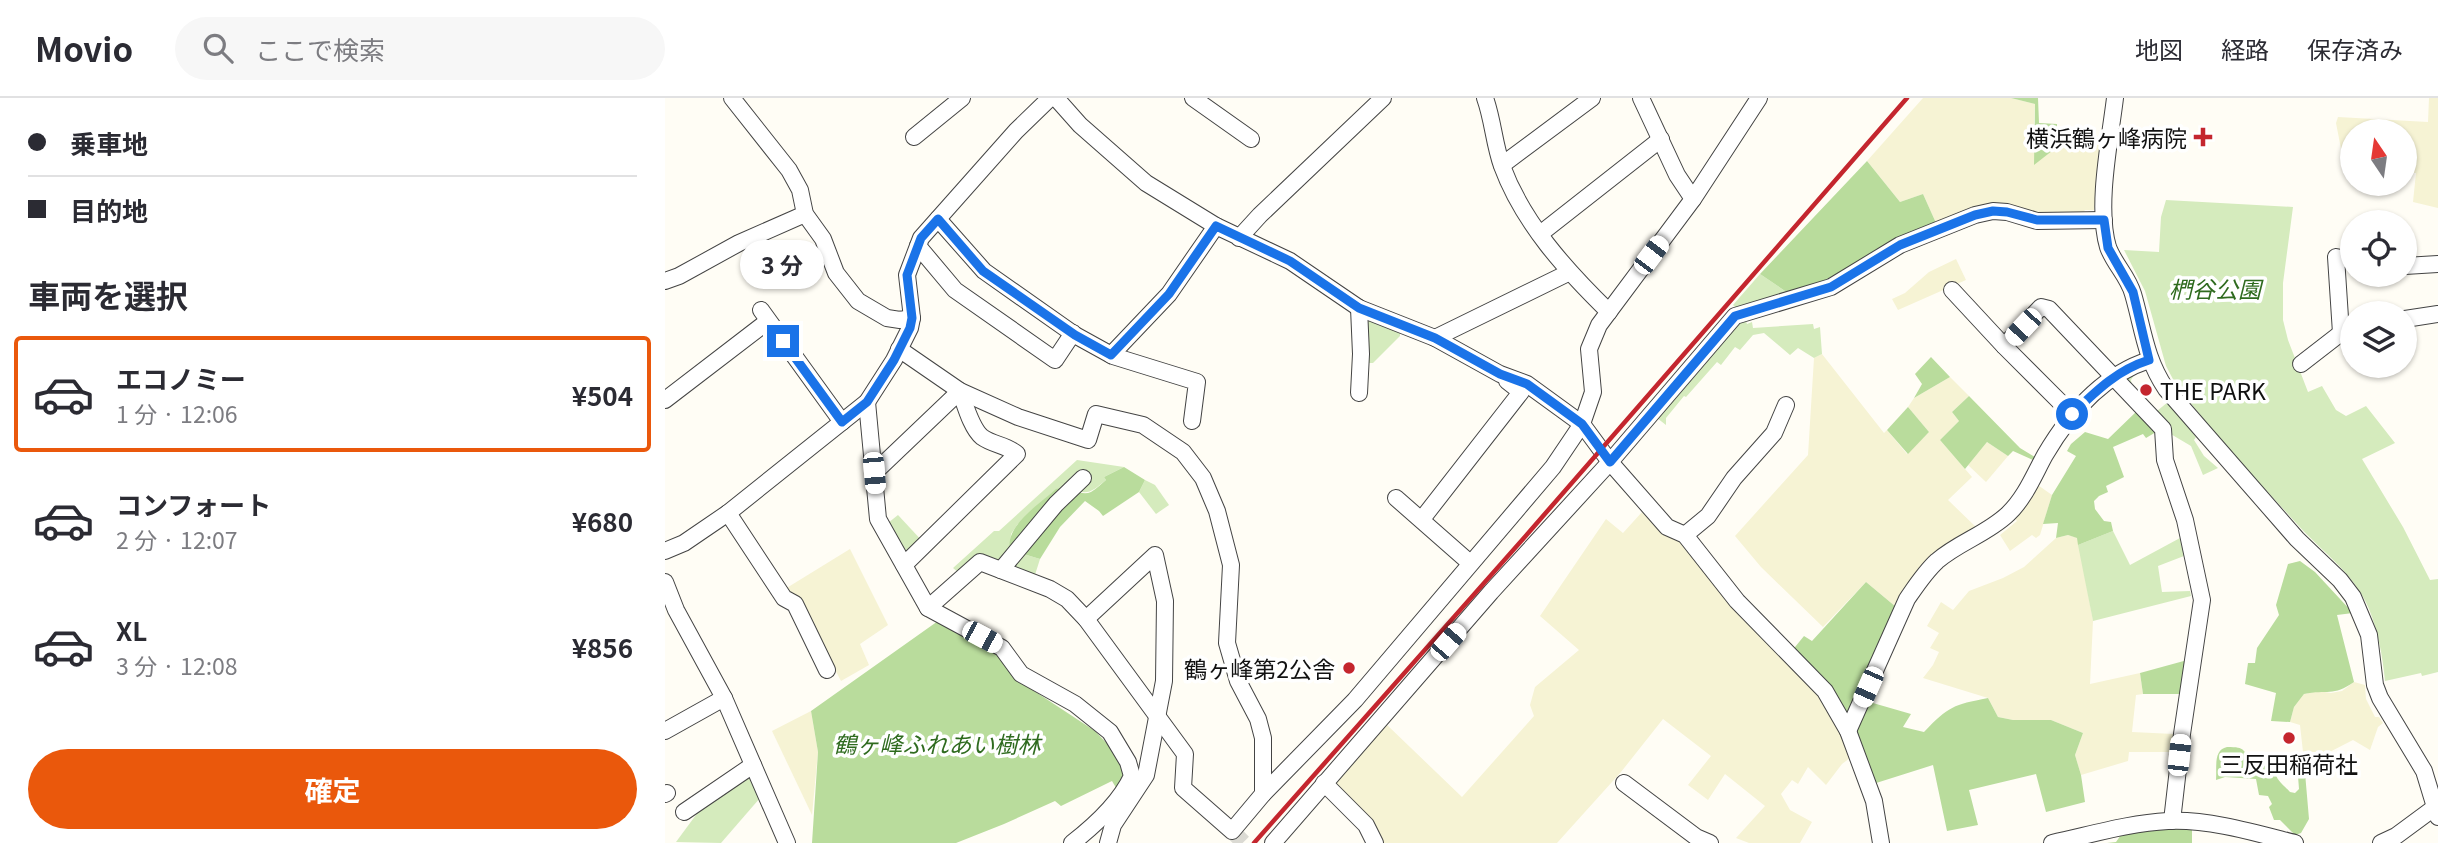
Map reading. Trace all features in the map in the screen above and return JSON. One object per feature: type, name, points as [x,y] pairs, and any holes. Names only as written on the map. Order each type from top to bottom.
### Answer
[{"type":"street","points":[[732,98],[789,170],[800,190],[805,214],[823,239],[836,273],[858,301],[887,318],[912,318]]},
{"type":"street","points":[[914,137],[962,98]]},
{"type":"street","points":[[665,551],[684,543],[728,513],[867,402],[910,328],[912,318],[907,275],[921,238],[1016,131],[1050,98]]},
{"type":"street","points":[[1056,98],[1080,125],[1146,183],[1216,226],[1290,261],[1359,308],[1435,338],[1500,374],[1527,384],[1582,424],[1610,462],[1667,527],[1685,535],[1737,601],[1825,691],[1849,731],[1874,801],[1881,843]]},
{"type":"street","points":[[1193,98],[1251,139]]},
{"type":"street","points":[[1239,238],[1383,98]]},
{"type":"street","points":[[1485,98],[1502,165],[1510,185],[1540,234],[1569,273],[1609,312]]},
{"type":"street","points":[[1502,165],[1591,98]]},
{"type":"street","points":[[1641,98],[1677,175],[1693,199]]},
{"type":"street","points":[[928,608],[980,562],[1050,589],[1067,599],[1086,619],[1185,754],[1182,788],[1232,831],[1263,794],[1347,708],[1553,467],[1582,424],[1593,392],[1589,349],[1599,325],[1693,199],[1759,98]]},
{"type":"street","points":[[2115,98],[2104,220],[2108,248],[2133,292],[2149,360],[2166,389],[2297,539],[2340,580],[2353,597],[2363,615],[2369,635],[2375,685],[2380,698],[2424,771],[2437,810],[2381,843]]},
{"type":"street","points":[[1540,234],[1661,139]]},
{"type":"street","points":[[1273,843],[1491,592],[1610,462],[1735,316],[1831,287],[1900,245],[1975,215],[1993,211],[2037,220],[2104,220]]},
{"type":"street","points":[[665,281],[739,243],[805,214]]},
{"type":"street","points":[[938,219],[983,271],[1073,333],[1111,355],[1197,382],[1192,421]]},
{"type":"street","points":[[1111,355],[1169,294],[1216,226]]},
{"type":"street","points":[[918,246],[955,290],[1055,360],[1073,333]]},
{"type":"street","points":[[2340,258],[2336,257],[2340,287]]},
{"type":"street","points":[[2417,265],[2438,264]]},
{"type":"street","points":[[1435,338],[1569,273]]},
{"type":"street","points":[[1952,290],[2072,414]]},
{"type":"street","points":[[2004,346],[2041,307],[2049,309],[2163,429],[2165,460],[2185,520],[2202,600],[2172,821]]},
{"type":"street","points":[[1359,308],[1359,393]]},
{"type":"street","points":[[2417,317],[2438,314]]},
{"type":"street","points":[[665,400],[765,315],[842,422]]},
{"type":"street","points":[[2301,364],[2340,335]]},
{"type":"street","points":[[899,349],[960,391],[1018,416],[1089,440],[1096,414],[1143,425],[1183,452],[1202,478],[1217,511],[1231,565],[1227,643],[1238,681],[1258,719],[1263,738],[1263,794]]},
{"type":"street","points":[[1849,731],[1907,599],[1920,580],[1937,561],[2010,513],[2072,414],[2114,376],[2130,366],[2149,360]]},
{"type":"street","points":[[1422,519],[1521,392],[1500,374]]},
{"type":"street","points":[[874,473],[960,391]]},
{"type":"street","points":[[904,565],[1017,454],[982,437],[960,391]]},
{"type":"street","points":[[867,402],[878,519],[928,608],[1002,648],[1021,674],[1075,704],[1110,732],[1128,762],[1133,787],[1113,825],[1108,843]]},
{"type":"street","points":[[1685,535],[1708,516],[1734,478],[1774,433],[1786,405]]},
{"type":"street","points":[[1001,570],[1056,505],[1083,478]]},
{"type":"street","points":[[1396,498],[1470,562]]},
{"type":"street","points":[[728,513],[784,598],[795,604],[827,670]]},
{"type":"street","points":[[1072,843],[1146,775],[1164,681],[1165,601],[1155,555],[1086,619]]},
{"type":"street","points":[[665,582],[676,610],[724,698],[787,843]]},
{"type":"street","points":[[665,731],[724,698]]},
{"type":"street","points":[[684,811],[753,765]]},
{"type":"street","points":[[1324,783],[1366,825],[1375,843]]},
{"type":"street","points":[[1624,783],[1696,837],[1710,843]]},
{"type":"street","points":[[2052,843],[2133,826],[2172,821],[2259,833],[2295,843]]},
{"type":"street","points":[[2133,826],[2136,843]]},
{"type":"shaded area","points":[[1923,98],[2011,98],[2035,104],[2033,142],[2057,147],[2069,129],[2102,137],[2094,210],[2085,210],[2081,215],[2036,213],[2001,203],[1973,208],[1936,223],[1923,194],[1900,202],[1867,161]]},
{"type":"shaded area","points":[[2429,98],[2438,98],[2438,208],[2413,202],[2414,196],[2417,196],[2417,121],[2428,122]]},
{"type":"shaded area","points":[[2338,117],[2374,119],[2340,119],[2340,143],[2336,123]]},
{"type":"shaded area","points":[[1956,259],[1966,280],[1898,310],[1892,299],[1905,293],[1929,272]]},
{"type":"shaded area","points":[[1822,354],[1884,433],[1887,430],[1907,454],[1929,432],[1908,407],[1914,398],[1950,377],[1969,396],[1952,412],[1959,421],[1940,440],[1972,477],[1948,500],[1978,529],[1896,607],[1866,582],[1823,627],[1761,567],[1735,536],[1808,455],[1814,358]]},
{"type":"shaded area","points":[[1987,442],[2008,456],[1986,482],[1968,465]]},
{"type":"shaded area","points":[[2035,483],[2052,495],[2040,535],[2036,538],[2032,535],[2010,551],[2000,535],[2017,521],[2013,516]]},
{"type":"shaded area","points":[[1642,512],[1658,528],[1680,536],[1821,690],[1849,747],[1846,750],[1850,758],[1826,785],[1808,767],[1798,784],[1792,780],[1781,794],[1790,810],[1812,822],[1800,843],[1749,843],[1736,838],[1765,806],[1725,774],[1708,800],[1688,785],[1711,756],[1663,719],[1621,772],[1557,843],[1379,843],[1332,787],[1335,779],[1385,723],[1462,797],[1534,716],[1530,705],[1535,687],[1579,650],[1540,616],[1606,519],[1623,533]]},
{"type":"shaded area","points":[[2068,535],[2078,538],[2093,621],[2090,684],[2140,673],[2143,694],[2136,695],[2132,732],[2174,734],[2173,752],[2129,752],[2128,761],[2081,775],[2075,755],[2083,733],[2051,720],[2013,720],[1998,717],[1988,698],[1923,678],[1939,652],[1930,648],[1939,633],[1927,626],[1941,602],[1953,610],[1969,591],[2024,567],[2056,538]]},
{"type":"shaded area","points":[[850,549],[888,625],[860,644],[869,665],[841,681],[799,600],[785,589]]},
{"type":"shaded area","points":[[2354,682],[2365,685],[2366,699],[2375,717],[2379,717],[2383,723],[2378,727],[2370,750],[2353,740],[2314,760],[2304,761],[2300,725],[2290,722],[2294,707],[2304,694],[2342,691]]},
{"type":"shaded area","points":[[811,711],[818,752],[812,815],[772,731]]},
{"type":"green space","points":[[2011,98],[2038,98],[2039,123],[2057,124],[2057,147],[2034,165],[2035,104]]},
{"type":"green space","points":[[1867,161],[1900,202],[1923,194],[1936,223],[1889,244],[1820,283],[1788,293],[1760,274]]},
{"type":"green space","name":"椚谷公園","points":[[2166,200],[2293,207],[2283,283],[2283,320],[2288,340],[2308,392],[2322,386],[2336,410],[2346,416],[2366,406],[2395,443],[2362,459],[2403,527],[2430,580],[2438,579],[2438,672],[2385,681],[2375,626],[2363,596],[2337,564],[2250,472],[2175,383],[2166,366],[2145,291],[2124,250],[2159,252],[2161,217]]},
{"type":"green space","points":[[1760,274],[1788,293],[1737,309],[1733,305]]},
{"type":"green space","points":[[1364,318],[1400,333],[1373,363],[1368,363]]},
{"type":"green space","points":[[1745,319],[1747,324],[1752,322],[1753,328],[1813,324],[1814,329],[1820,327],[1822,354],[1814,358],[1798,348],[1790,355],[1764,333],[1753,335],[1740,350],[1735,347],[1721,365],[1717,362],[1686,397],[1684,396],[1666,418],[1666,425],[1657,418],[1740,320]]},
{"type":"green space","points":[[1931,357],[1950,377],[1914,398],[1922,384],[1915,374]]},
{"type":"green space","points":[[2139,367],[2131,380],[2132,387],[2157,411],[2168,402],[2196,437],[2194,440],[2204,456],[2218,468],[2203,475],[2191,446],[2169,433],[2131,387],[2127,378]]},
{"type":"green space","points":[[1969,396],[2020,448],[2035,457],[2033,460],[2013,451],[2008,456],[1987,442],[1965,469],[1940,440],[1959,421],[1952,412]]},
{"type":"green space","points":[[1908,407],[1929,432],[1908,454],[1887,430]]},
{"type":"green space","points":[[2137,411],[2156,432],[2146,438],[2143,434],[2113,447],[2124,477],[2106,486],[2108,492],[2094,501],[2095,509],[2104,521],[2111,522],[2113,531],[2078,545],[2077,538],[2068,535],[2056,538],[2058,523],[2043,524],[2052,495],[2076,456],[2067,451],[2071,444],[2085,432],[2108,439]]},
{"type":"green space","points":[[1077,460],[1124,467],[1104,477],[1106,480],[1090,491],[1071,489],[1017,525],[1011,534],[1010,550],[1040,559],[1034,578],[980,555],[959,573],[953,568],[994,531],[999,531]]},
{"type":"green space","points":[[1124,467],[1145,480],[1139,492],[1103,516],[1085,501],[1060,527],[1040,559],[1010,550],[1010,541],[1018,524],[1056,489],[1091,492],[1106,480],[1104,477]]},
{"type":"green space","points":[[1145,480],[1155,485],[1169,505],[1156,514],[1139,492]]},
{"type":"green space","points":[[898,515],[924,543],[914,551],[904,551],[888,523]]},
{"type":"green space","points":[[2113,531],[2130,565],[2180,538],[2184,556],[2158,566],[2162,592],[2190,591],[2191,596],[2093,621],[2078,545]]},
{"type":"green space","points":[[2300,561],[2315,572],[2353,613],[2337,615],[2354,682],[2335,691],[2304,694],[2294,707],[2290,722],[2271,721],[2276,693],[2245,684],[2248,663],[2255,663],[2257,648],[2279,615],[2276,605],[2288,564]]},
{"type":"green space","points":[[1866,582],[1896,607],[1847,724],[1791,652],[1804,636],[1812,641]]},
{"type":"green space","name":"鶴ヶ峰ふれあい樹林","points":[[938,621],[997,651],[1016,679],[1095,731],[1117,754],[1125,773],[1118,791],[1112,781],[1061,806],[1055,801],[956,843],[812,843],[818,752],[811,711]]},
{"type":"green space","points":[[2191,659],[2184,694],[2143,694],[2140,673]]},
{"type":"green space","points":[[1988,698],[1998,717],[2013,720],[2051,720],[2083,733],[2075,755],[2085,802],[2046,812],[2036,774],[1969,790],[1978,825],[1947,831],[1933,765],[1873,784],[1852,732],[1866,701],[1911,714],[1903,727],[1924,732],[1952,708]]},
{"type":"green space","points":[[2227,747],[2241,749],[2252,763],[2264,765],[2268,765],[2277,754],[2280,758],[2276,769],[2277,777],[2290,792],[2295,793],[2299,789],[2297,763],[2304,761],[2309,819],[2301,833],[2295,835],[2280,820],[2274,820],[2269,807],[2272,804],[2268,796],[2259,795],[2256,779],[2225,777],[2216,780],[2218,755]]},
{"type":"green space","points":[[745,777],[751,780],[760,798],[721,843],[676,842],[707,800]]},
{"type":"green space","points":[[2192,827],[2192,843],[2107,843],[2116,842],[2123,832]]},
{"type":"tunnel","points":[[1232,831],[1244,843]]},
{"type":"railway","points":[[1254,843],[1907,98]]},
{"type":"place","name":"横浜鶴ヶ峰病院","points":[[2203,137]]},
{"type":"place","name":"THE PARK","points":[[2146,390]]},
{"type":"place","name":"鶴ヶ峰第2公舎","points":[[1349,668]]},
{"type":"place","name":"三反田稲荷社","points":[[2289,738]]},
{"type":"route","points":[[783,341],[842,422],[867,402],[894,360],[910,328],[912,318],[907,275],[921,238],[938,219],[983,271],[1075,335],[1111,355],[1169,294],[1216,226],[1290,261],[1359,308],[1435,338],[1500,374],[1527,384],[1582,424],[1610,462],[1735,316],[1831,287],[1900,245],[1975,215],[1993,211],[2037,220],[2104,220],[2108,248],[2128,279],[2149,360],[2130,366],[2114,376],[2072,414]]}]
